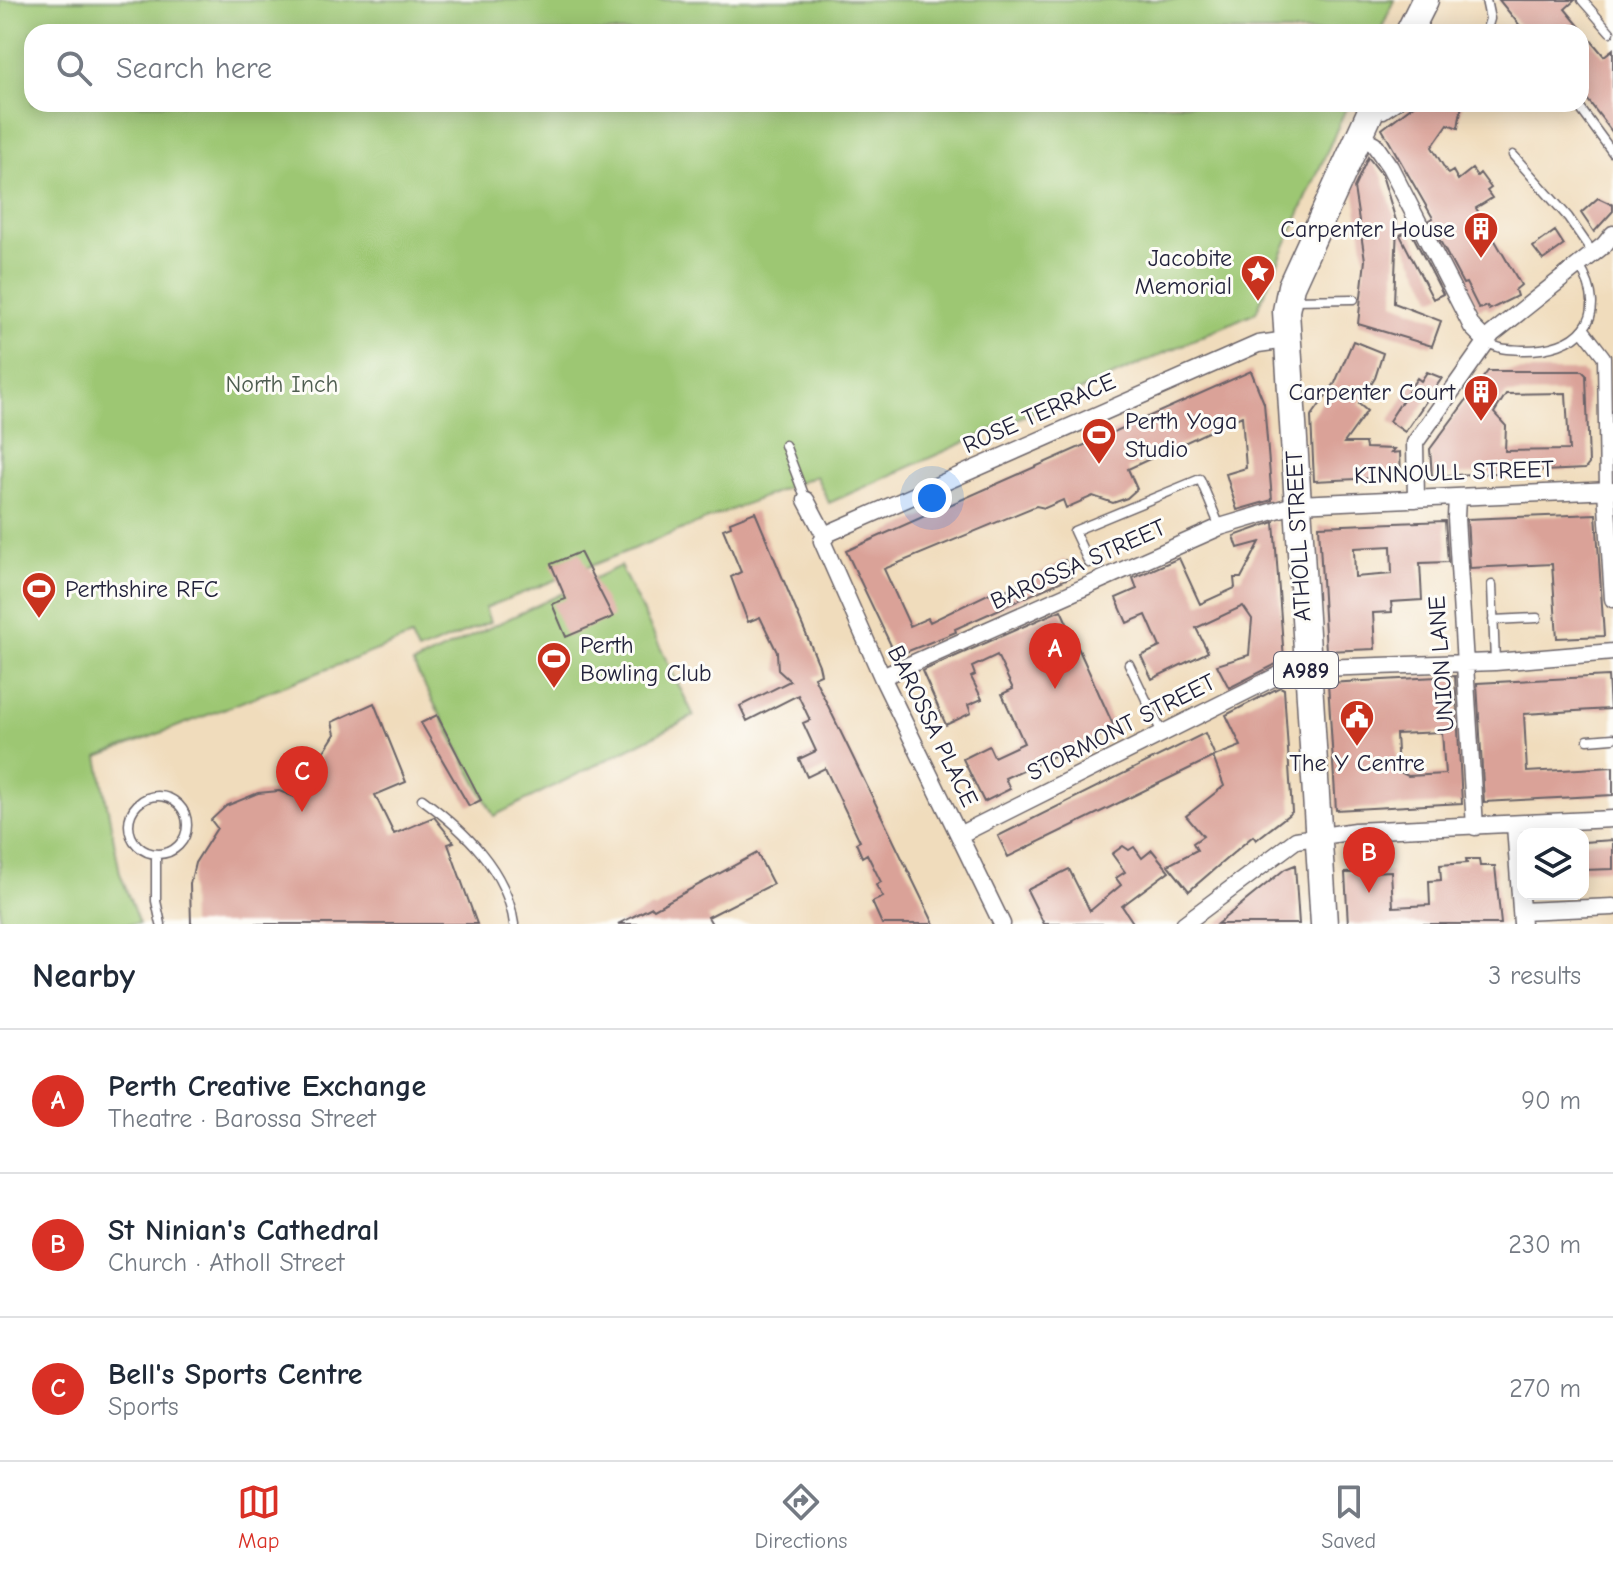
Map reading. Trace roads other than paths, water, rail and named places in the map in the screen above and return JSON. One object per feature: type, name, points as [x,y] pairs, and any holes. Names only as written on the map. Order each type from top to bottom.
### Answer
[{"type":"main road","points":[[1413,24],[1425,0]]},
{"type":"main road","name":"A989","points":[[1287,340],[1288,300],[1359,136],[1380,112]]},
{"type":"main road","name":"ATHOLL STREET","points":[[1287,340],[1324,924]]},
{"type":"street","points":[[1359,136],[1374,144],[1390,167],[1472,327],[1487,342]]},
{"type":"street","points":[[1416,499],[1415,443],[1487,342],[1514,315],[1594,254],[1613,234]]},
{"type":"street","points":[[1584,331],[1604,357],[1613,599]]},
{"type":"street","name":"ROSE TERRACE","points":[[824,542],[1258,344],[1287,340]]},
{"type":"street","name":"KINNOULL STREET","points":[[1297,504],[1609,490]]},
{"type":"street","name":"UNION LANE","points":[[1457,497],[1475,827]]},
{"type":"street","name":"BAROSSA PLACE","points":[[806,500],[882,677],[1002,924]]},
{"type":"street","name":"BAROSSA STREET","points":[[882,677],[1220,527],[1297,504]]},
{"type":"street","name":"STORMONT STREET","points":[[959,835],[1291,669],[1495,662],[1613,652]]},
{"type":"street","points":[[1184,924],[1296,840],[1355,831],[1613,819]]},
{"type":"street","points":[[1515,825],[1522,918],[1613,907]]},
{"type":"lane","points":[[1486,0],[1488,24]]},
{"type":"lane","points":[[1582,0],[1610,32]]},
{"type":"lane","points":[[1583,112],[1613,153]]},
{"type":"lane","points":[[1513,155],[1568,217],[1594,254]]},
{"type":"lane","points":[[1487,342],[1503,350],[1537,350],[1566,345],[1584,331],[1590,312],[1590,285],[1579,264]]},
{"type":"lane","points":[[1288,300],[1354,299]]},
{"type":"lane","points":[[785,445],[806,500]]},
{"type":"lane","points":[[1089,563],[1074,531],[1200,479],[1220,527]]},
{"type":"lane","points":[[1492,585],[1495,662]]},
{"type":"lane","points":[[1493,620],[1537,618]]},
{"type":"lane","points":[[1129,664],[1162,733]]},
{"type":"lane","points":[[1588,740],[1613,738]]},
{"type":"lane","points":[[155,796],[173,801],[185,815],[187,825],[186,834],[174,849],[156,854],[147,852],[133,839],[129,821],[138,804],[155,796]]},
{"type":"lane","points":[[422,799],[456,824],[488,862],[505,888],[514,924]]},
{"type":"lane","points":[[156,854],[156,901],[161,924]]},
{"type":"place","name":"Carpenter House","points":[[1481,260]]},
{"type":"place","name":"Jacobite Memorial","points":[[1258,303]]},
{"type":"place","name":"Carpenter Court","points":[[1481,423]]},
{"type":"place","name":"Perth Yoga Studio","points":[[1099,466]]},
{"type":"place","name":"Perthshire RFC","points":[[39,620]]},
{"type":"place","name":"Perth Creative Exchange","points":[[1055,689]]},
{"type":"place","name":"Perth Bowling Club","points":[[554,690]]},
{"type":"place","name":"The Y Centre","points":[[1357,748]]},
{"type":"place","name":"Bell's Sports Centre","points":[[302,812]]},
{"type":"place","name":"St Ninian's Cathedral","points":[[1369,893]]},
{"type":"park label","name":"North Inch","points":[[282,384]]}]
